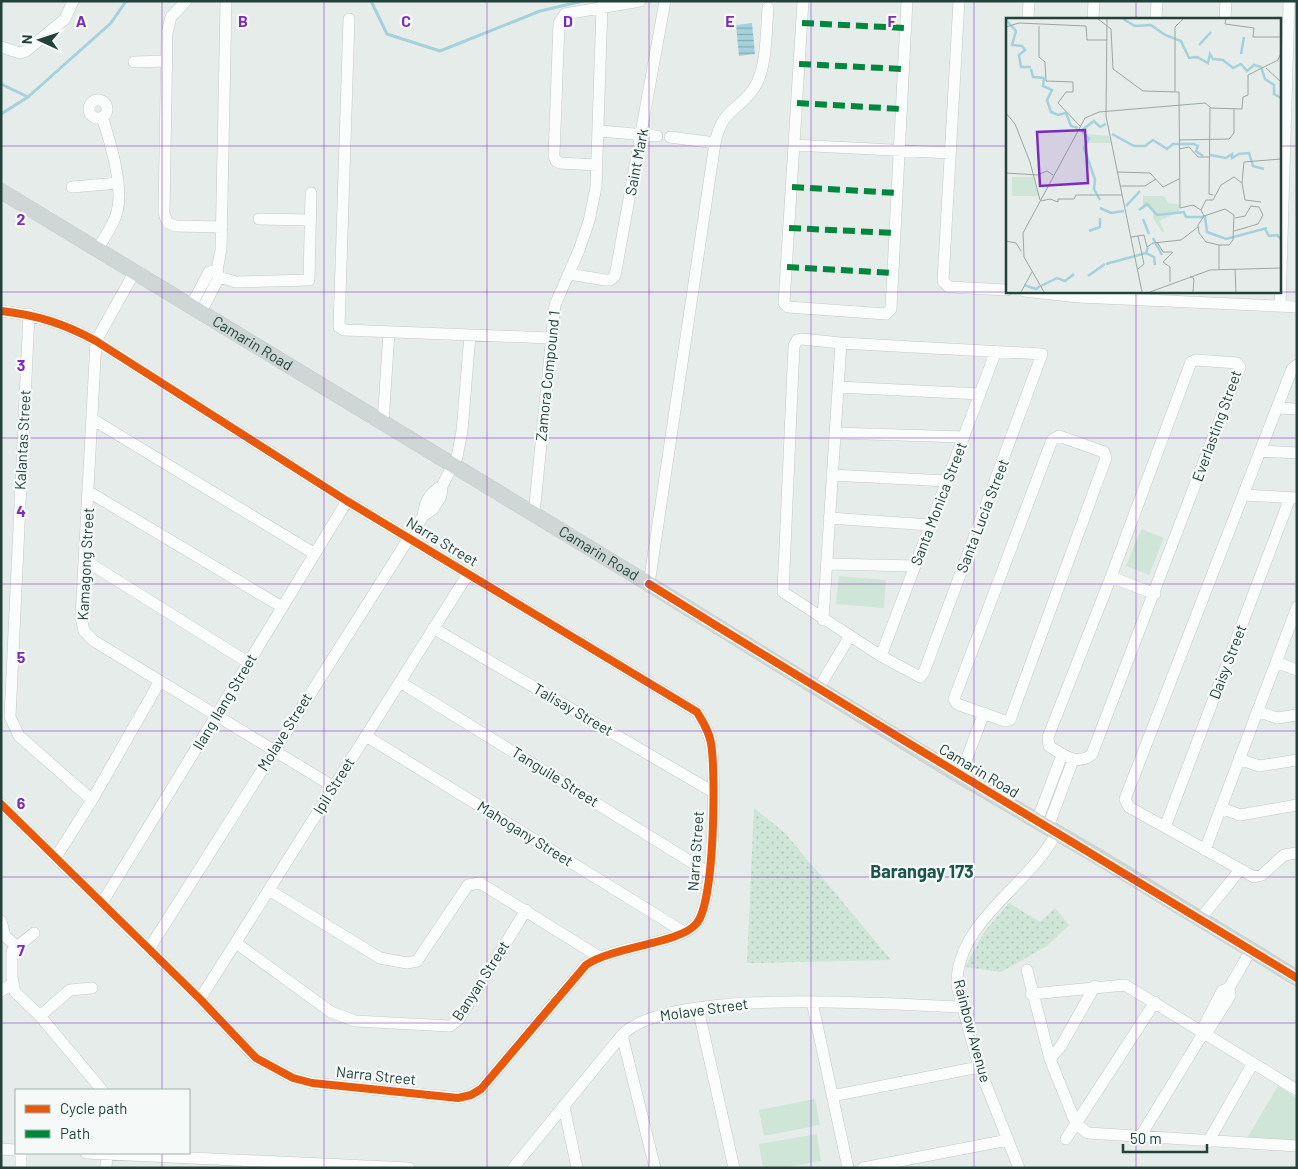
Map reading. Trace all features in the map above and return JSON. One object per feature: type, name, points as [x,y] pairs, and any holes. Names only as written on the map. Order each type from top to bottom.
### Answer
[{"type":"main road","name":"Camarin Road","points":[[1,191],[454,465],[960,776],[1297,978]]},
{"type":"street","points":[[1,47],[20,53],[26,51],[65,19],[73,1]]},
{"type":"street","points":[[186,1],[177,9],[168,24],[165,218],[167,222],[175,226],[222,227]]},
{"type":"street","points":[[196,309],[218,274],[221,250],[226,1]]},
{"type":"street","points":[[597,164],[560,163],[556,161],[554,156],[559,22],[565,14],[602,6],[640,1]]},
{"type":"street","name":"Saint Mark","points":[[569,274],[605,280],[613,279],[615,276],[665,1]]},
{"type":"street","points":[[803,1],[785,305],[788,308],[876,314],[890,312],[907,1]]},
{"type":"street","points":[[959,1],[943,281],[946,285],[1006,290]]},
{"type":"street","points":[[1028,18],[1029,1]]},
{"type":"street","points":[[1093,18],[1094,1]]},
{"type":"street","points":[[1156,18],[1157,1]]},
{"type":"street","points":[[1225,18],[1226,1]]},
{"type":"street","points":[[1280,307],[1289,1]]},
{"type":"street","name":"Zamora Compound 1","points":[[534,514],[556,297],[569,274],[593,205],[600,131],[602,6]]},
{"type":"street","points":[[649,584],[716,143],[722,121],[728,112],[755,87],[764,53],[768,8]]},
{"type":"street","points":[[349,20],[339,326],[344,330],[551,338]]},
{"type":"street","points":[[134,62],[166,61]]},
{"type":"street","points":[[97,250],[117,214],[118,183],[102,117]]},
{"type":"street","points":[[600,131],[657,136]]},
{"type":"street","points":[[670,137],[716,143]]},
{"type":"street","points":[[794,145],[950,153]]},
{"type":"street","points":[[72,187],[118,183]]},
{"type":"street","points":[[218,274],[236,282],[309,280],[311,193]]},
{"type":"street","points":[[259,219],[310,220]]},
{"type":"street","name":"Kamagong Street","points":[[134,273],[96,341],[86,560],[81,618],[84,631],[94,641],[334,787]]},
{"type":"street","points":[[1043,292],[1141,295],[1216,304],[1297,308]]},
{"type":"street","points":[[1216,292],[1216,304]]},
{"type":"street","name":"Narra Street","points":[[1,311],[29,314],[73,328],[96,341],[347,501],[696,712],[706,725],[711,741],[713,792],[709,873],[703,915],[696,926],[684,932],[598,956],[574,976],[481,1089],[471,1095],[458,1098],[312,1083],[292,1078],[256,1058],[200,999],[1,804]]},
{"type":"street","name":"Kalantas Street","points":[[29,314],[7,657],[10,711],[13,727],[19,736],[92,800]]},
{"type":"street","points":[[383,423],[389,332]]},
{"type":"street","name":"Molave Street","points":[[149,949],[423,516],[425,503],[433,490],[442,486],[454,465],[462,431],[470,335]]},
{"type":"street","points":[[881,656],[823,620],[783,592],[794,346],[797,340],[801,338],[841,343],[996,351]]},
{"type":"street","points":[[823,620],[841,343]]},
{"type":"street","name":"Santa Lucia Street","points":[[881,656],[920,677],[928,663],[1042,354],[996,351]]},
{"type":"street","name":"Santa Monica Street","points":[[881,656],[996,351]]},
{"type":"street","name":"Everlasting Street","points":[[1196,360],[1237,363],[1240,367],[1155,594],[1092,754],[1085,758],[1073,760],[1062,755],[1049,746],[1048,737],[1112,577],[1191,362],[1196,360]]},
{"type":"street","points":[[1296,366],[1260,451],[1125,799],[1126,804],[1205,850],[1240,870],[1259,877],[1284,855],[1297,853]]},
{"type":"street","points":[[838,387],[980,394]]},
{"type":"street","points":[[1278,408],[1297,409]]},
{"type":"street","points":[[92,419],[315,554]]},
{"type":"street","points":[[835,433],[964,437]]},
{"type":"street","points":[[1059,436],[1104,452],[1106,458],[1010,720],[1005,721],[984,713],[957,704],[954,698],[1052,440],[1059,436]]},
{"type":"street","points":[[1260,451],[1297,453]]},
{"type":"street","points":[[832,475],[947,482]]},
{"type":"street","points":[[89,492],[282,608]]},
{"type":"street","points":[[1243,495],[1293,498]]},
{"type":"street","name":"Daisy Street","points":[[1166,827],[1293,498]]},
{"type":"street","name":"Ilang Ilang Street","points":[[102,903],[347,501]]},
{"type":"street","points":[[830,518],[930,525]]},
{"type":"street","points":[[86,560],[249,663]]},
{"type":"street","points":[[826,564],[915,566]]},
{"type":"street","name":"Ipil Street","points":[[200,999],[468,574]]},
{"type":"street","points":[[1112,577],[1155,594]]},
{"type":"street","points":[[1205,850],[1296,610]]},
{"type":"street","name":"Talisay Street","points":[[433,628],[713,792]]},
{"type":"street","points":[[818,688],[850,636]]},
{"type":"street","points":[[1276,662],[1297,670]]},
{"type":"street","points":[[56,857],[92,800],[160,681]]},
{"type":"street","name":"Tanguile Street","points":[[400,682],[709,873]]},
{"type":"street","points":[[1257,710],[1277,718],[1297,715]]},
{"type":"street","points":[[960,776],[984,713]]},
{"type":"street","name":"Mahogany Street","points":[[366,736],[684,932]]},
{"type":"street","points":[[1047,827],[1062,755]]},
{"type":"street","points":[[1239,759],[1259,766],[1297,760]]},
{"type":"street","points":[[1047,827],[1073,760]]},
{"type":"street","points":[[1220,808],[1240,815],[1297,805]]},
{"type":"street","name":"Rainbow Avenue","points":[[1018,1168],[979,1067],[963,1007],[957,973],[960,958],[966,944],[1012,887],[1042,856],[1047,827]]},
{"type":"street","points":[[1198,918],[1240,870]]},
{"type":"street","points":[[269,890],[380,958],[407,963],[417,961],[468,885],[480,883],[598,956]]},
{"type":"street","name":"Banyan Street","points":[[236,943],[331,1012],[343,1018],[355,1021],[450,1026],[460,1019],[526,910]]},
{"type":"street","points":[[1,920],[5,936],[16,946]]},
{"type":"street","points":[[34,933],[12,951],[12,984],[15,992],[40,1016],[101,1089]]},
{"type":"street","points":[[1140,1137],[1204,1032],[1210,1029],[1230,996],[1229,988],[1252,950]]},
{"type":"street","points":[[1027,970],[1031,994],[1050,1059],[1076,1124],[1088,1133],[1208,1142],[1297,1146]]},
{"type":"street","points":[[1,991],[12,984]]},
{"type":"street","points":[[1031,994],[1095,986],[1125,985],[1297,1090]]},
{"type":"street","points":[[1050,1059],[1062,1046],[1095,986]]},
{"type":"street","points":[[40,1016],[70,990],[92,988]]},
{"type":"street","points":[[812,1002],[848,1168]]},
{"type":"street","name":"Molave Street","points":[[513,1168],[622,1035],[636,1023],[644,1020],[698,1008],[742,1003],[812,1002],[963,1007]]},
{"type":"street","points":[[1066,1139],[1155,1002]]},
{"type":"street","points":[[698,1008],[734,1168]]},
{"type":"street","points":[[622,1035],[655,1168]]},
{"type":"street","points":[[1208,1142],[1253,1063]]},
{"type":"street","points":[[832,1096],[979,1067]]},
{"type":"street","points":[[564,1107],[577,1168]]},
{"type":"street","points":[[863,1168],[1008,1140]]},
{"type":"street","points":[[1,1149],[15,1150]]},
{"type":"street","points":[[21,1168],[22,1154]]},
{"type":"street","points":[[106,1168],[107,1154]]},
{"type":"street","points":[[125,1154],[410,1168]]},
{"type":"street","points":[[179,1157],[191,1168]]},
{"type":"green space","points":[[1141,529],[1164,538],[1149,575],[1126,566]]},
{"type":"green space","points":[[839,576],[886,580],[884,608],[836,604]]},
{"type":"green space","points":[[754,808],[785,833],[891,960],[747,963]]},
{"type":"green space","points":[[1009,903],[1040,922],[1055,908],[1069,925],[1047,946],[1001,972],[965,967],[985,931]]},
{"type":"green space","points":[[1278,1086],[1297,1098],[1297,1140],[1247,1138]]},
{"type":"green space","points":[[815,1099],[820,1125],[764,1136],[759,1110]]},
{"type":"green space","points":[[817,1134],[821,1161],[781,1168],[763,1168],[759,1144]]},
{"type":"water","points":[[752,23],[755,54],[739,56],[736,25]]},
{"type":"waterway","points":[[1,114],[28,97],[111,23],[126,1]]},
{"type":"waterway","points":[[371,1],[387,34],[440,51],[540,11],[583,1]]},
{"type":"waterway","points":[[1,84],[28,97]]},
{"type":"marked path","points":[[802,23],[906,28]]},
{"type":"marked path","points":[[799,64],[903,69]]},
{"type":"marked path","points":[[797,103],[901,109]]},
{"type":"marked path","points":[[792,187],[897,193]]},
{"type":"marked path","points":[[789,228],[895,233]]},
{"type":"marked path","points":[[787,267],[893,273]]},
{"type":"cycle path","points":[[1,311],[50,321],[96,341],[347,501],[697,712],[711,743],[713,758],[713,808],[707,892],[702,912],[696,924],[688,931],[676,936],[613,953],[586,965],[481,1089],[471,1095],[458,1098],[312,1083],[293,1078],[256,1058],[200,999],[1,804]]},
{"type":"cycle path","points":[[649,584],[1297,978]]},
{"type":"district","name":"Barangay 173","points":[[922,872]]}]
